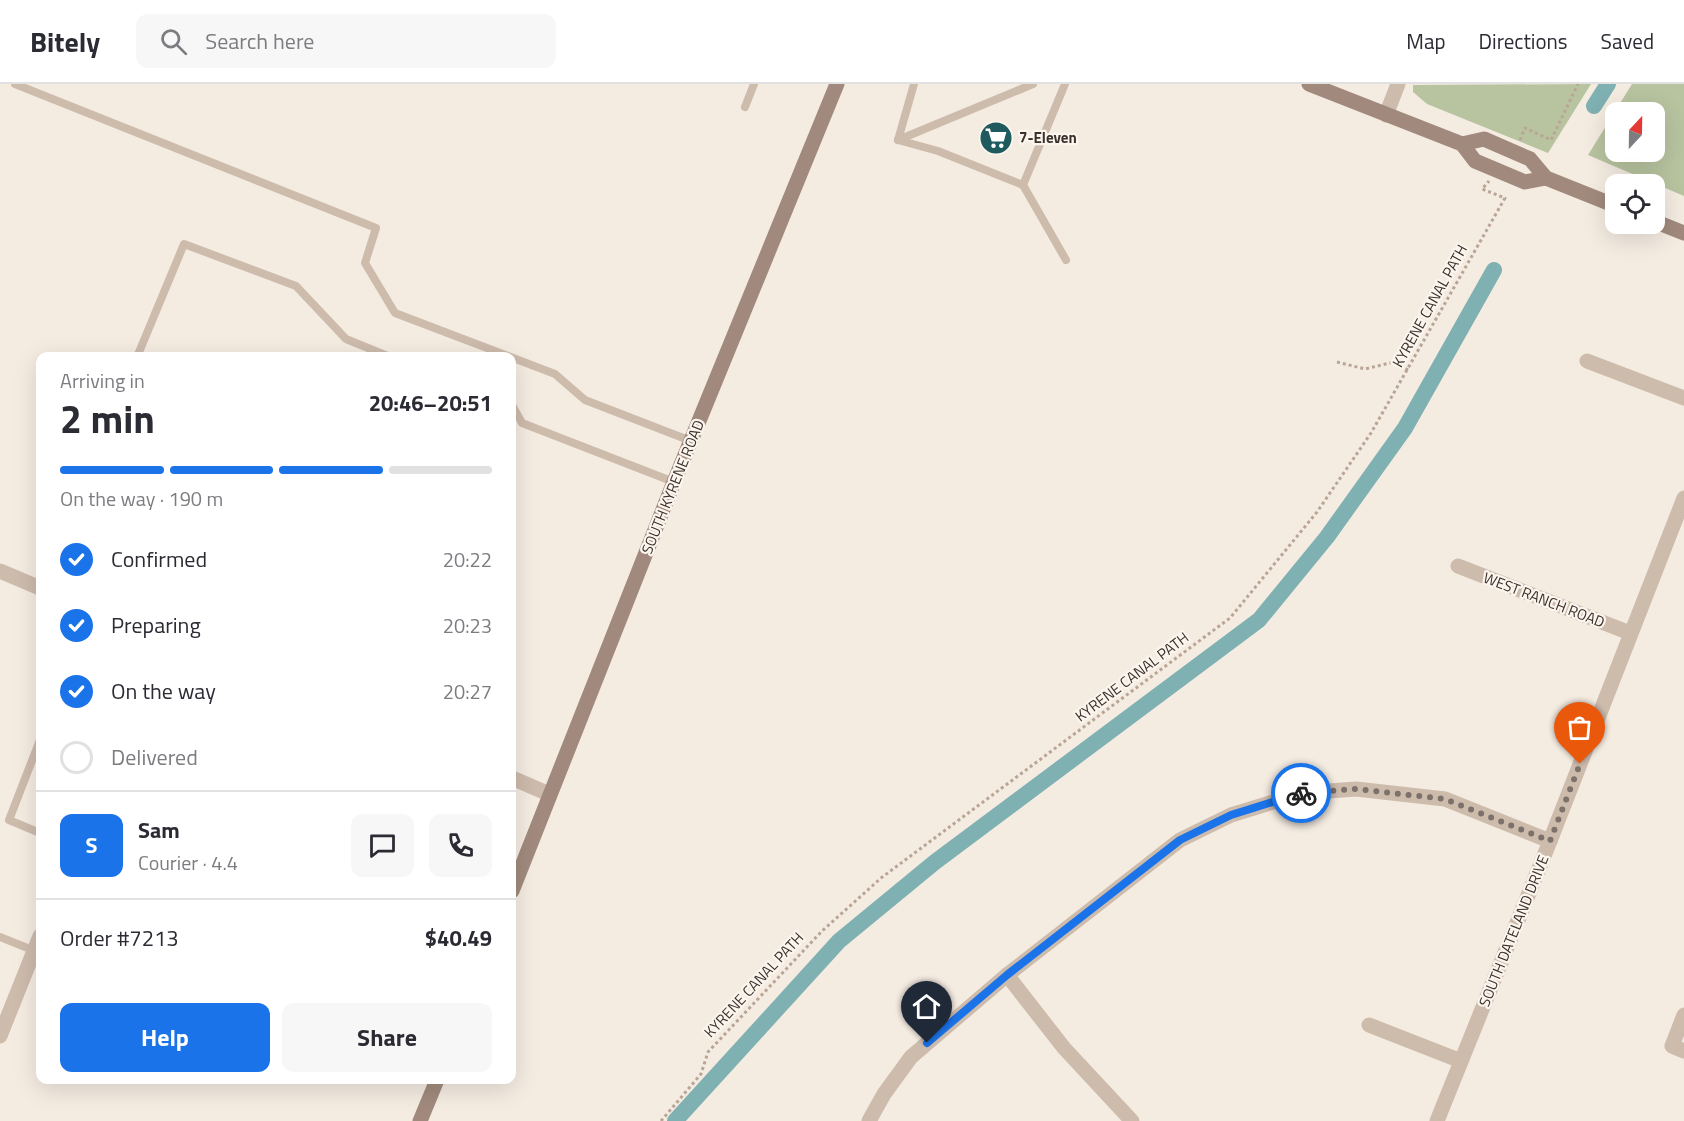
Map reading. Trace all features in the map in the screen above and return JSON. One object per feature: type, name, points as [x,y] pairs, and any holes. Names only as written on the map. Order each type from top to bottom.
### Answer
[{"type":"main road","name":"SOUTH KYRENE ROAD","points":[[516,881],[674,482],[837,84]]},
{"type":"main road","points":[[1309,84],[1462,144],[1484,140],[1493,143],[1530,159],[1546,178],[1605,202]]},
{"type":"main road","points":[[1462,144],[1475,161],[1525,182],[1546,178]]},
{"type":"main road","points":[[1665,225],[1684,233]]},
{"type":"main road","points":[[420,1121],[435,1084]]},
{"type":"street","points":[[1386,115],[1398,84]]},
{"type":"street","points":[[1587,361],[1684,398]]},
{"type":"street","name":"SOUTH DATELAND DRIVE","points":[[1437,1121],[1550,841],[1684,498]]},
{"type":"street","name":"WEST RANCH ROAD","points":[[1458,566],[1630,633]]},
{"type":"street","points":[[0,571],[36,586]]},
{"type":"street","points":[[516,780],[549,794]]},
{"type":"street","points":[[869,1121],[884,1094],[911,1057],[1007,975],[1180,840],[1231,815],[1302,793],[1356,789],[1445,799],[1550,841]]},
{"type":"street","points":[[1,1030],[36,946]]},
{"type":"street","points":[[1007,975],[1064,1048],[1132,1121]]},
{"type":"street","points":[[1678,1048],[1684,1015]]},
{"type":"street","points":[[1369,1025],[1461,1061]]},
{"type":"lane","points":[[15,84],[376,228],[365,263],[395,313],[497,352]]},
{"type":"lane","points":[[745,107],[754,84]]},
{"type":"lane","points":[[898,140],[914,84]]},
{"type":"lane","points":[[898,140],[1033,84]]},
{"type":"lane","points":[[1023,185],[1065,84]]},
{"type":"lane","points":[[898,140],[938,151],[1023,185],[1066,260]]},
{"type":"lane","points":[[139,352],[184,244],[296,285],[346,339],[378,352]]},
{"type":"lane","points":[[516,359],[555,374],[585,400],[691,441]]},
{"type":"lane","points":[[516,412],[522,423],[674,482]]},
{"type":"lane","points":[[36,750],[9,820],[36,831]]},
{"type":"lane","points":[[0,937],[34,951]]},
{"type":"path","points":[[1521,138],[1525,128],[1551,140],[1578,84]]},
{"type":"path","name":"KYRENE CANAL PATH","points":[[662,1121],[701,1074],[708,1052],[822,931],[881,878],[1230,618],[1317,512],[1371,433],[1505,198],[1482,189],[1488,182]]},
{"type":"path","points":[[1336,362],[1365,369],[1394,362],[1408,370]]},
{"type":"green space","points":[[1591,84],[1548,153],[1427,104],[1413,92],[1413,85]]},
{"type":"green space","points":[[1632,84],[1684,84],[1684,196],[1665,188],[1665,174],[1632,174],[1588,155],[1605,128],[1605,162],[1665,162],[1665,102],[1621,102]]},
{"type":"waterway","points":[[1594,106],[1608,84]]},
{"type":"waterway","points":[[675,1121],[839,941],[935,862],[1259,620],[1327,537],[1405,428],[1494,270]]},
{"type":"way so far","points":[[1301,793],[1356,789],[1445,799],[1550,841],[1580,764]]},
{"type":"place","name":"7-Eleven","points":[[996,138]]},
{"type":"route","points":[[927,1043],[1007,975],[1180,840],[1231,815],[1301,793]]}]
